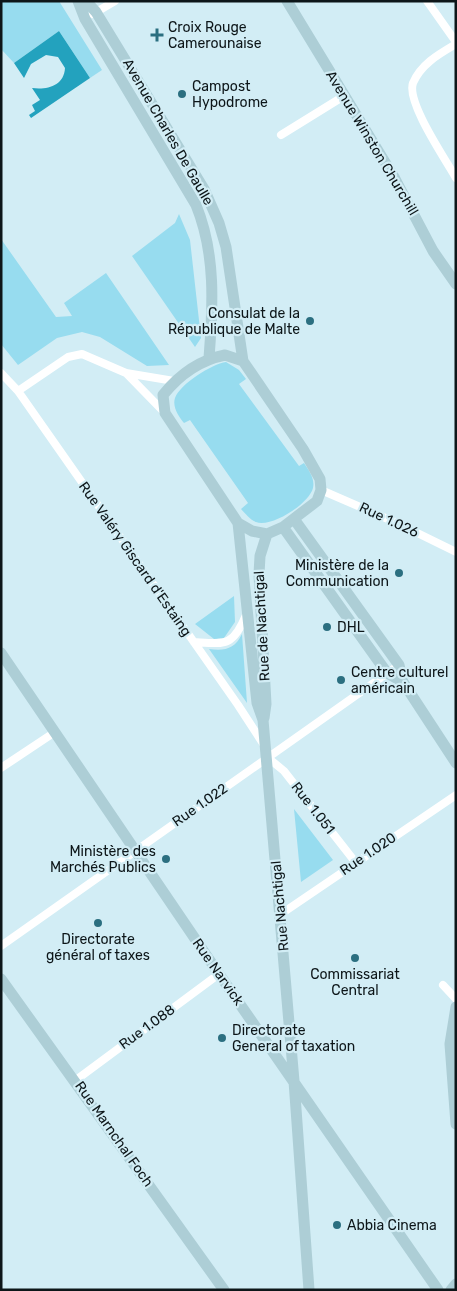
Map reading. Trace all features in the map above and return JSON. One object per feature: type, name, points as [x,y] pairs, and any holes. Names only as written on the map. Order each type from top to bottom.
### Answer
[{"type":"main road","name":"Avenue Charles De Gaulle","points":[[78,1],[85,19],[196,205],[204,224],[212,280],[210,358]]},
{"type":"main road","name":"Avenue Charles De Gaulle","points":[[86,1],[96,12],[204,189],[219,223],[226,247],[243,361]]},
{"type":"main road","name":"Avenue Winston Churchill","points":[[287,1],[394,176],[433,250],[456,284]]},
{"type":"main road","points":[[225,355],[243,361],[303,448],[320,479],[321,490],[317,501],[283,527],[267,534],[252,531],[238,523],[165,413],[163,395],[174,381],[210,358],[225,355]]},
{"type":"main road","points":[[294,519],[399,665],[403,682],[456,763]]},
{"type":"main road","name":"Rue Nachtigal","points":[[238,523],[257,703],[264,720],[281,914],[309,1290]]},
{"type":"main road","points":[[283,527],[387,674],[403,682]]},
{"type":"main road","name":"Rue de Nachtigal","points":[[264,720],[266,704],[259,574],[260,556],[267,534]]},
{"type":"main road","name":"Rue Narvick","points":[[1,653],[219,974],[438,1290]]},
{"type":"main road","name":"Rue Marnchal Foch","points":[[1,979],[76,1080],[224,1290]]},
{"type":"main road","points":[[456,1007],[450,1044],[456,1124]]},
{"type":"main road","points":[[451,1290],[456,1284]]},
{"type":"street","points":[[85,19],[115,1]]},
{"type":"street","points":[[427,1],[456,42],[422,68],[412,85],[414,97],[423,120],[456,178]]},
{"type":"street","points":[[281,135],[344,96]]},
{"type":"street","points":[[18,391],[75,355],[82,354],[126,373],[174,381]]},
{"type":"street","name":"Rue Valéry Giscard d'Estaing","points":[[1,373],[18,391],[117,535],[194,642],[266,753]]},
{"type":"street","points":[[126,373],[165,413]]},
{"type":"street","name":"Rue 1.026","points":[[321,490],[397,523],[456,552]]},
{"type":"street","points":[[194,642],[217,645],[226,643],[237,633],[248,611]]},
{"type":"street","name":"Rue 1.022","points":[[1,946],[136,851],[266,753],[399,665]]},
{"type":"street","points":[[1,768],[55,732]]},
{"type":"street","name":"Rue 1.051","points":[[266,753],[284,771],[356,862]]},
{"type":"street","name":"Rue 1.020","points":[[281,914],[456,795]]},
{"type":"street","name":"Rue 1.088","points":[[76,1080],[219,974]]},
{"type":"street","points":[[443,985],[456,999]]},
{"type":"shaded area","points":[[1,1],[59,1],[102,70],[90,78],[59,31],[14,63],[1,49]]},
{"type":"shaded area","points":[[59,31],[90,78],[31,118],[29,115],[35,111],[32,105],[40,100],[32,88],[49,87],[58,83],[62,79],[65,68],[58,57],[46,55],[31,64],[24,78],[14,63]]},
{"type":"shaded area","points":[[179,214],[190,240],[201,338],[195,347],[132,256],[175,223]]},
{"type":"shaded area","points":[[1,239],[56,317],[72,316],[64,303],[106,273],[169,365],[147,366],[100,337],[82,332],[57,338],[18,365],[1,344]]},
{"type":"shaded area","points":[[226,362],[239,370],[246,379],[239,384],[299,466],[304,463],[312,478],[313,488],[305,501],[289,513],[271,521],[256,522],[241,509],[248,503],[190,420],[184,423],[175,408],[175,398],[183,387],[205,371]]},
{"type":"shaded area","points":[[234,596],[235,622],[224,638],[214,639],[195,624]]},
{"type":"shaded area","points":[[242,634],[247,703],[209,649],[220,650],[229,648],[236,643]]},
{"type":"shaded area","points":[[294,809],[333,860],[301,882]]},
{"type":"place","name":"Croix Rouge Camerounaise","points":[[157,35]]},
{"type":"place","name":"Campost Hypodrome","points":[[182,94]]},
{"type":"place","name":"Consulat de la République de Malte","points":[[310,321]]},
{"type":"place","name":"Ministère de la Communication","points":[[399,573]]},
{"type":"place","name":"DHL","points":[[327,627]]},
{"type":"place","name":"Centre culturel américain","points":[[341,680]]},
{"type":"place","name":"Ministère des Marchés Publics","points":[[166,859]]},
{"type":"place","name":"Directorate général of taxes","points":[[98,923]]},
{"type":"place","name":"Commissariat Central","points":[[355,958]]},
{"type":"place","name":"Directorate General of taxation","points":[[222,1038]]},
{"type":"place","name":"Abbia Cinema","points":[[337,1225]]}]
